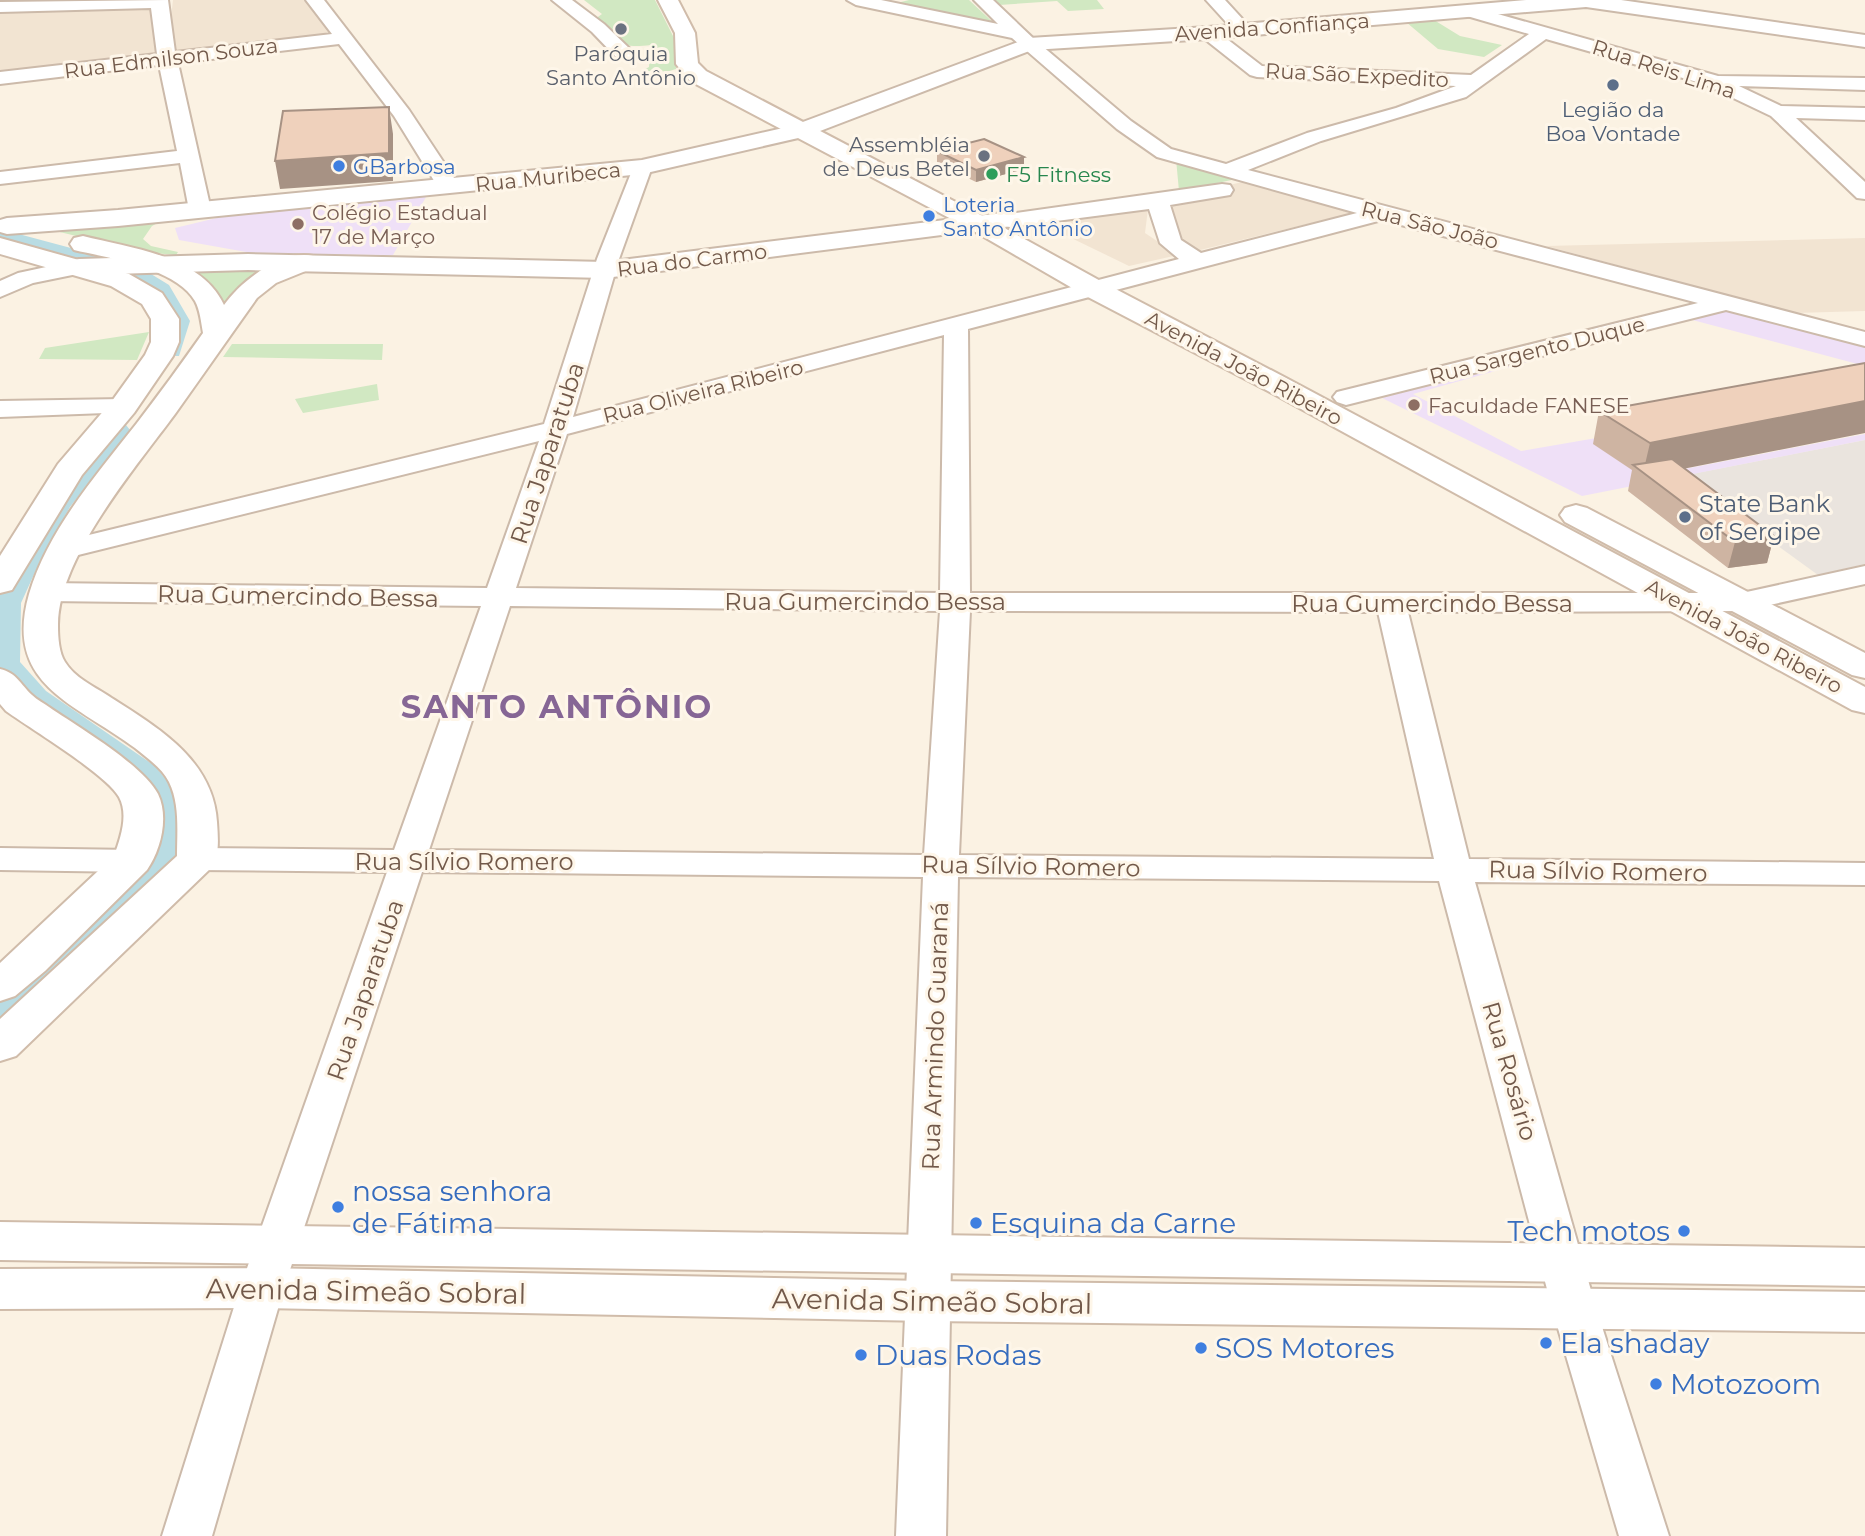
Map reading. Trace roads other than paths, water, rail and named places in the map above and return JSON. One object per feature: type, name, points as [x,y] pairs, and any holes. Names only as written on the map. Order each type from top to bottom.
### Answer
[{"type":"main road","name":"Avenida João Ribeiro","points":[[668,0],[685,33],[689,68],[996,222],[1129,281],[1865,667]]},
{"type":"main road","name":"Avenida João Ribeiro","points":[[681,0],[697,25],[710,56],[809,127]]},
{"type":"main road","name":"Avenida Confiança","points":[[1024,39],[1208,33],[1588,0],[1865,41]]},
{"type":"main road","points":[[1632,0],[1865,34]]},
{"type":"main road","name":"Rua Muribeca","points":[[4,243],[200,209],[642,167],[809,127],[1024,39]]},
{"type":"main road","points":[[200,209],[158,226],[153,232],[152,240],[172,247],[248,262]]},
{"type":"main road","name":"Avenida João Ribeiro","points":[[996,222],[1096,290],[1865,702]]},
{"type":"main road","name":"Rua do Carmo","points":[[153,263],[304,262],[605,270],[996,222]]},
{"type":"main road","points":[[4,243],[153,263],[201,290],[211,307],[218,335]]},
{"type":"main road","points":[[0,583],[69,471],[123,407],[159,356],[165,342],[165,318],[152,299],[139,289],[89,266],[4,243]]},
{"type":"main road","points":[[0,1045],[197,859],[194,799],[185,776],[166,755],[70,687],[51,670],[43,653],[39,623],[47,592],[66,550],[107,482],[251,288],[304,262]]},
{"type":"main road","points":[[89,266],[153,263]]},
{"type":"main road","points":[[0,680],[19,703],[107,765],[139,795],[144,817],[142,834],[133,861],[30,961],[0,986]]},
{"type":"main road","name":"Avenida Simeão Sobral","points":[[0,1241],[270,1266],[927,1279],[1569,1286],[1865,1267]]},
{"type":"main road","name":"Avenida Simeão Sobral","points":[[0,1289],[270,1266]]},
{"type":"main road","name":"Avenida Simeão Sobral","points":[[1569,1286],[1865,1312]]},
{"type":"street","points":[[315,0],[402,114],[449,187]]},
{"type":"street","points":[[561,0],[598,28],[625,55]]},
{"type":"street","points":[[856,0],[1024,39]]},
{"type":"street","name":"Rua São João","points":[[983,0],[1124,125],[1164,153],[1225,180],[1382,213],[1865,339]]},
{"type":"street","points":[[1215,0],[1242,29]]},
{"type":"street","points":[[0,7],[160,1],[162,34],[200,209]]},
{"type":"street","name":"Rua Reis Lima","points":[[1473,12],[1711,80],[1778,112],[1865,193]]},
{"type":"street","name":"Rua São Expedito","points":[[1208,33],[1257,71],[1381,68],[1476,81]]},
{"type":"street","points":[[1225,180],[1331,131],[1459,93],[1542,33]]},
{"type":"street","name":"Rua Edmilson Souza","points":[[0,78],[342,38]]},
{"type":"street","points":[[1381,68],[1402,58]]},
{"type":"street","points":[[1711,80],[1865,84]]},
{"type":"street","points":[[1778,112],[1865,114]]},
{"type":"street","points":[[1164,153],[1171,180],[1158,201],[1171,243],[1198,262]]},
{"type":"street","points":[[0,178],[188,156]]},
{"type":"street","points":[[1838,165],[1865,165]]},
{"type":"street","name":"Rua Japaratuba","points":[[187,1536],[270,1266],[556,429],[605,270],[642,167]]},
{"type":"street","name":"Rua do Carmo","points":[[996,222],[1158,201],[1225,180]]},
{"type":"street","points":[[1129,281],[1382,213]]},
{"type":"street","points":[[0,290],[26,278],[89,266]]},
{"type":"street","name":"Rua Oliveira Ribeiro","points":[[66,550],[556,429],[1129,281]]},
{"type":"street","name":"Rua Sargento Duque","points":[[1346,397],[1727,303]]},
{"type":"street","points":[[1800,321],[1865,320]]},
{"type":"street","name":"Rua Armindo Guaraná","points":[[921,1536],[941,865],[955,602],[956,326]]},
{"type":"street","points":[[0,409],[123,407]]},
{"type":"street","name":"Rua Gumercindo Bessa","points":[[47,592],[498,599],[1683,603],[1742,602],[1865,575]]},
{"type":"street","name":"Rua Rosário","points":[[1391,603],[1454,870],[1569,1286],[1644,1536]]},
{"type":"street","points":[[0,859],[133,861]]},
{"type":"street","name":"Rua Sílvio Romero","points":[[197,859],[1865,874]]},
{"type":"waterway","points":[[0,235],[131,270],[162,289],[179,321],[171,351]]},
{"type":"waterway","points":[[0,1019],[169,863],[179,814],[144,772],[36,697],[6,663],[8,603],[28,559],[59,505],[118,430]]},
{"type":"place","name":"Paróquia Santo Antônio","points":[[621,29]]},
{"type":"place","name":"Legião da Boa Vontade","points":[[1613,85]]},
{"type":"place","name":"Assembléia de Deus Betel","points":[[984,156]]},
{"type":"place","name":"GBarbosa","points":[[339,166]]},
{"type":"place","name":"F5 Fitness","points":[[992,174]]},
{"type":"place","name":"Loteria Santo Antônio","points":[[929,216]]},
{"type":"place","name":"Colégio Estadual 17 de Março","points":[[298,224]]},
{"type":"place","name":"Faculdade FANESE","points":[[1414,405]]},
{"type":"place","name":"State Bank of Sergipe","points":[[1685,517]]},
{"type":"place","name":"nossa senhora de Fátima","points":[[338,1207]]},
{"type":"place","name":"Esquina da Carne","points":[[976,1223]]},
{"type":"place","name":"Tech motos","points":[[1684,1231]]},
{"type":"place","name":"Ela shaday","points":[[1546,1343]]},
{"type":"place","name":"SOS Motores","points":[[1201,1348]]},
{"type":"place","name":"Duas Rodas","points":[[861,1355]]},
{"type":"place","name":"Motozoom","points":[[1656,1384]]},
{"type":"district","name":"SANTO ANTÔNIO","points":[[557,706]]}]
